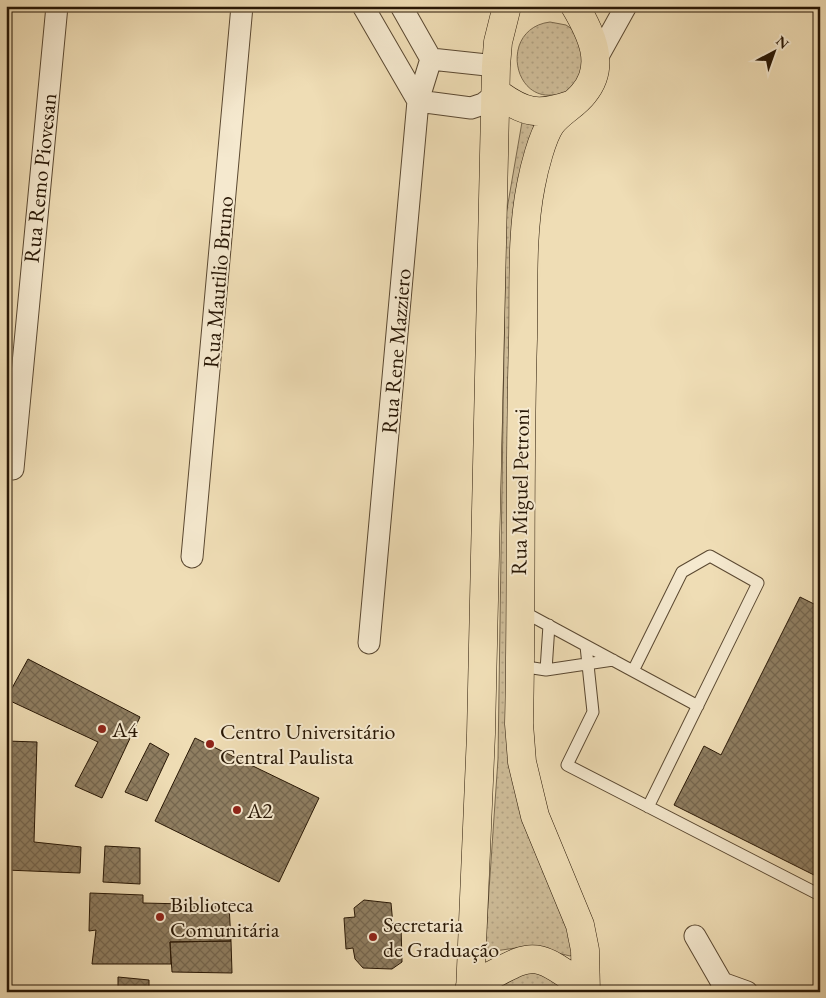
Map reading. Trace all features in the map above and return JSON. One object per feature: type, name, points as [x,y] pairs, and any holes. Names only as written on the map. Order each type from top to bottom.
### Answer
[{"type":"main road","name":"Rua Miguel Petroni","points":[[470,989],[481,734],[497,93],[496,66],[498,42],[507,6]]},
{"type":"main road","name":"Rua Miguel Petroni","points":[[585,12],[594,42],[596,60],[591,82],[584,94],[552,123],[547,132],[531,183],[527,210],[518,609],[533,668],[519,724],[522,762],[530,799],[546,846],[580,925],[585,950],[586,990]]},
{"type":"main road","points":[[497,93],[527,111],[550,112],[570,105]]},
{"type":"main road","points":[[470,989],[511,963],[527,958],[546,961],[562,969],[586,990]]},
{"type":"street","name":"Rua Remo Piovesan","points":[[13,469],[58,6]]},
{"type":"street","name":"Rua Mautilio Bruno","points":[[192,557],[242,6]]},
{"type":"street","points":[[363,6],[418,101],[471,108],[483,104],[497,93]]},
{"type":"street","points":[[401,6],[431,59],[496,66]]},
{"type":"street","points":[[596,60],[626,6]]},
{"type":"street","name":"Rua Rene Mazziero","points":[[369,643],[418,101],[431,59]]},
{"type":"street","points":[[695,936],[722,988],[747,992]]},
{"type":"lane","points":[[633,671],[682,572],[710,556],[758,583],[648,807]]},
{"type":"lane","points":[[518,609],[698,706]]},
{"type":"lane","points":[[549,625],[533,668],[613,660]]},
{"type":"lane","points":[[586,646],[593,712],[567,765],[820,895]]},
{"type":"shaded area","points":[[550,22],[566,25],[578,33],[585,71],[570,90],[560,95],[538,93],[528,86],[520,75],[517,62],[518,49],[524,36],[534,27]]},
{"type":"shaded area","points":[[522,122],[537,126],[509,659],[573,954],[570,956],[529,946],[495,951],[485,949],[498,759],[506,215]]},
{"type":"shaded area","points":[[532,972],[542,974],[568,992],[488,992],[502,979]]},
{"type":"building","points":[[800,597],[820,607],[820,878],[674,805],[704,746],[721,755]]},
{"type":"building","name":"A4","points":[[28,659],[140,717],[102,798],[75,786],[98,742],[6,699]]},
{"type":"building","name":"A2","points":[[195,738],[319,798],[279,882],[155,821]]},
{"type":"building","points":[[6,741],[37,742],[34,842],[81,847],[80,873],[6,870]]},
{"type":"building","points":[[150,743],[169,754],[147,801],[125,792]]},
{"type":"building","points":[[105,846],[140,848],[140,884],[103,882]]},
{"type":"building","name":"Biblioteca Comunitária","points":[[90,893],[143,895],[143,903],[229,905],[231,941],[170,942],[171,964],[92,964],[96,930],[89,931]]},
{"type":"building","name":"Secretaria de Graduação","points":[[364,900],[391,903],[393,925],[401,926],[402,962],[392,969],[363,968],[355,959],[353,948],[346,949],[344,918],[355,917],[354,908]]},
{"type":"building","points":[[231,941],[232,973],[172,972],[170,942]]},
{"type":"building","points":[[118,977],[149,980],[149,992],[118,992]]},
{"type":"place","name":"A4","points":[[102,729]]},
{"type":"place","name":"Centro Universitário Central Paulista","points":[[210,744]]},
{"type":"place","name":"A2","points":[[237,810]]},
{"type":"place","name":"Biblioteca Comunitária","points":[[160,917]]},
{"type":"place","name":"Secretaria de Graduação","points":[[373,937]]}]
